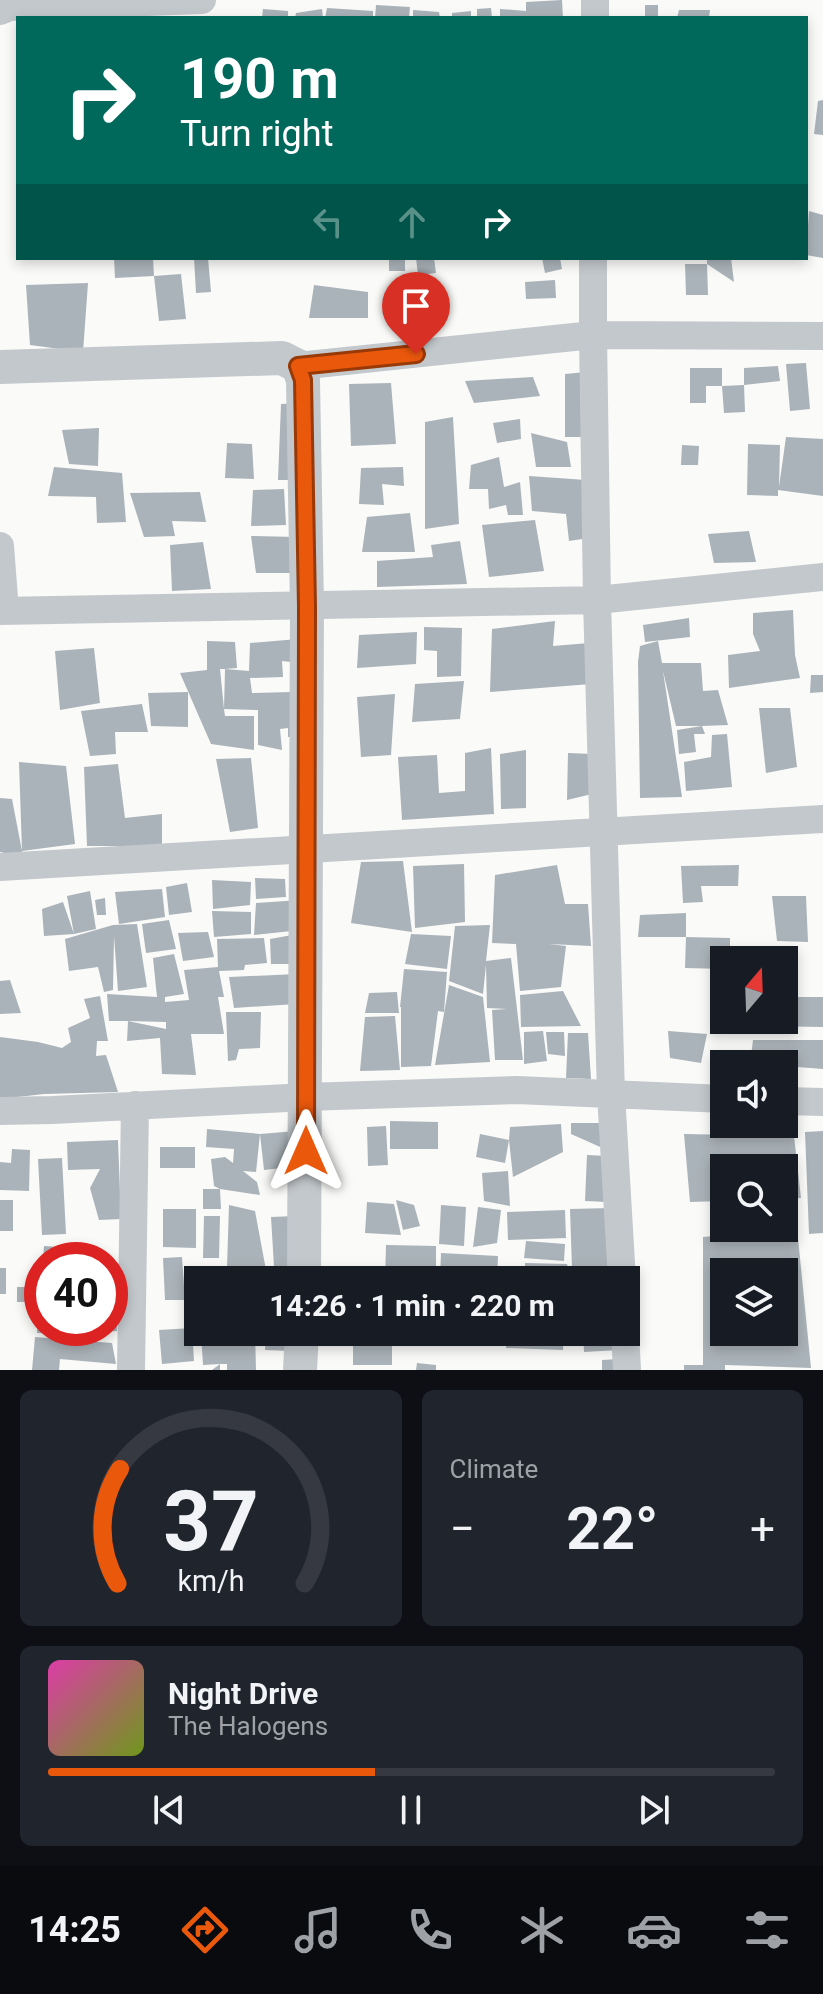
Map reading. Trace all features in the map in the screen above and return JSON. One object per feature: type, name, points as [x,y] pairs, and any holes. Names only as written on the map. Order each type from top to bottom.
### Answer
[{"type":"street","points":[[0,11],[10,7],[202,0]]},
{"type":"street","points":[[593,260],[603,831],[611,1094],[621,1266]]},
{"type":"street","points":[[0,367],[282,358],[298,366],[593,335],[823,336]]},
{"type":"street","points":[[298,366],[303,380],[307,607],[304,1266]]},
{"type":"street","points":[[0,546],[3,611],[597,600],[823,577]]},
{"type":"street","points":[[0,867],[823,819]]},
{"type":"street","points":[[0,1111],[517,1090],[710,1098]]},
{"type":"street","points":[[798,1101],[823,1102]]},
{"type":"street","points":[[131,1370],[135,1105]]},
{"type":"street","points":[[300,1370],[301,1346]]},
{"type":"street","points":[[626,1346],[627,1370]]},
{"type":"building","points":[[562,0],[563,16],[500,16],[500,9],[526,11],[526,2]]},
{"type":"building","points":[[376,5],[410,7],[409,16],[375,16]]},
{"type":"building","points":[[645,5],[658,5],[658,16],[645,16]]},
{"type":"building","points":[[327,8],[373,11],[373,16],[325,16]]},
{"type":"building","points":[[491,8],[492,16],[477,16],[477,9]]},
{"type":"building","points":[[263,9],[288,11],[288,16],[262,16]]},
{"type":"building","points":[[322,9],[323,16],[295,16],[296,13]]},
{"type":"building","points":[[413,10],[439,12],[440,16],[413,16]]},
{"type":"building","points":[[679,10],[710,10],[709,16],[678,16]]},
{"type":"building","points":[[471,11],[471,16],[452,16],[452,13]]},
{"type":"building","points":[[823,100],[823,135],[814,134],[818,101]]},
{"type":"building","points":[[809,211],[823,215],[823,258],[808,255]]},
{"type":"building","points":[[114,260],[153,260],[154,276],[115,278]]},
{"type":"building","points":[[194,260],[208,260],[211,292],[196,293]]},
{"type":"building","points":[[389,260],[405,260],[405,271],[389,271]]},
{"type":"building","points":[[416,260],[434,260],[436,273],[418,275]]},
{"type":"building","points":[[542,260],[560,260],[562,269],[545,273]]},
{"type":"building","points":[[707,260],[731,260],[734,282],[707,264]]},
{"type":"building","points":[[685,264],[707,264],[708,295],[686,295]]},
{"type":"building","points":[[181,274],[186,319],[159,321],[154,276]]},
{"type":"building","points":[[555,280],[556,298],[526,299],[525,282]]},
{"type":"building","points":[[88,283],[83,352],[30,345],[26,285]]},
{"type":"building","points":[[314,285],[368,292],[368,318],[309,318]]},
{"type":"building","points":[[806,363],[810,409],[790,411],[786,364]]},
{"type":"building","points":[[778,366],[780,381],[744,385],[744,368]]},
{"type":"building","points":[[690,368],[722,368],[722,386],[706,386],[706,403],[690,403]]},
{"type":"building","points":[[586,372],[588,437],[565,437],[565,374]]},
{"type":"building","points":[[533,377],[540,396],[474,403],[465,381]]},
{"type":"building","points":[[391,383],[396,444],[351,446],[349,384]]},
{"type":"building","points":[[744,385],[745,412],[724,413],[722,386]]},
{"type":"building","points":[[299,403],[298,480],[278,480],[281,404]]},
{"type":"building","points":[[453,417],[459,524],[425,529],[425,422]]},
{"type":"building","points":[[520,419],[521,439],[497,443],[493,423]]},
{"type":"building","points":[[99,428],[98,466],[69,464],[62,430]]},
{"type":"building","points":[[531,433],[567,442],[571,467],[536,467]]},
{"type":"building","points":[[786,437],[823,439],[823,496],[778,490],[778,496],[747,495],[748,444],[780,445],[779,487]]},
{"type":"building","points":[[227,443],[252,444],[254,479],[225,478]]},
{"type":"building","points":[[682,445],[699,446],[698,465],[681,465]]},
{"type":"building","points":[[499,457],[504,487],[520,482],[523,515],[508,515],[506,505],[489,509],[488,489],[469,489],[471,465]]},
{"type":"building","points":[[54,467],[122,473],[126,522],[97,523],[96,497],[48,496]]},
{"type":"building","points":[[403,467],[404,486],[382,484],[384,505],[359,504],[361,468]]},
{"type":"building","points":[[529,476],[586,480],[589,538],[569,541],[566,514],[532,511]]},
{"type":"building","points":[[284,489],[286,525],[251,526],[253,490]]},
{"type":"building","points":[[200,492],[206,522],[172,521],[175,536],[144,537],[130,493]]},
{"type":"building","points":[[410,513],[415,552],[362,552],[367,517]]},
{"type":"building","points":[[535,520],[544,571],[489,577],[482,525]]},
{"type":"building","points":[[749,531],[756,562],[714,563],[708,534]]},
{"type":"building","points":[[251,536],[298,537],[301,573],[256,573]]},
{"type":"building","points":[[460,541],[467,584],[377,587],[377,561],[433,557],[431,545]]},
{"type":"building","points":[[203,542],[211,589],[172,591],[170,545]]},
{"type":"building","points":[[793,610],[795,655],[800,678],[729,688],[728,655],[760,651],[753,634],[753,613]]},
{"type":"building","points":[[689,618],[690,637],[645,642],[643,625]]},
{"type":"building","points":[[555,621],[553,646],[589,643],[591,684],[490,692],[492,629]]},
{"type":"building","points":[[424,627],[462,628],[461,676],[437,677],[437,651],[424,650]]},
{"type":"building","points":[[417,632],[416,664],[357,668],[359,635]]},
{"type":"building","points":[[298,639],[300,663],[282,661],[283,677],[250,678],[252,693],[291,692],[311,735],[288,737],[288,728],[280,729],[282,750],[258,745],[258,710],[224,709],[225,669],[249,671],[250,643]]},
{"type":"building","points":[[207,641],[235,642],[237,668],[220,669],[225,716],[254,716],[254,750],[211,744],[180,673],[207,670]]},
{"type":"building","points":[[658,641],[662,663],[701,663],[703,691],[718,690],[728,725],[676,726],[663,671],[682,797],[640,798],[638,662],[640,646]]},
{"type":"building","points":[[94,648],[100,703],[60,710],[55,651]]},
{"type":"building","points":[[811,675],[823,675],[823,692],[810,693]]},
{"type":"building","points":[[464,681],[460,719],[412,722],[415,684]]},
{"type":"building","points":[[188,692],[188,727],[151,726],[148,693]]},
{"type":"building","points":[[395,694],[391,755],[361,757],[357,697]]},
{"type":"building","points":[[142,704],[148,732],[115,732],[116,754],[90,756],[81,711]]},
{"type":"building","points":[[759,708],[790,708],[797,767],[766,773]]},
{"type":"building","points":[[702,726],[705,734],[694,734],[696,752],[679,754],[677,730]]},
{"type":"building","points":[[727,734],[732,787],[686,791],[684,762],[711,757],[712,735]]},
{"type":"building","points":[[491,748],[494,814],[402,820],[398,757],[437,755],[439,793],[465,791],[465,753]]},
{"type":"building","points":[[526,750],[526,808],[501,809],[500,754]]},
{"type":"building","points":[[568,753],[592,754],[592,794],[567,800]]},
{"type":"building","points":[[251,758],[258,828],[230,832],[216,759]]},
{"type":"building","points":[[19,762],[66,766],[75,844],[22,851]]},
{"type":"building","points":[[118,764],[125,818],[162,814],[162,846],[87,846],[84,767]]},
{"type":"building","points":[[0,798],[12,799],[23,857],[0,852]]},
{"type":"building","points":[[403,861],[412,932],[351,923],[361,862]]},
{"type":"building","points":[[464,864],[465,922],[415,928],[413,866]]},
{"type":"building","points":[[557,865],[565,904],[588,904],[591,946],[549,944],[566,946],[561,987],[520,991],[516,944],[492,943],[495,875]]},
{"type":"building","points":[[739,865],[738,886],[701,886],[703,902],[683,903],[681,866]]},
{"type":"building","points":[[255,878],[285,879],[286,897],[256,899]]},
{"type":"building","points":[[212,880],[251,882],[250,905],[213,909]]},
{"type":"building","points":[[187,883],[192,912],[169,915],[166,887]]},
{"type":"building","points":[[162,889],[165,917],[119,924],[115,892]]},
{"type":"building","points":[[90,891],[96,929],[74,934],[67,896]]},
{"type":"building","points":[[772,896],[806,896],[808,942],[777,941]]},
{"type":"building","points":[[105,898],[106,915],[97,915],[95,900]]},
{"type":"building","points":[[301,900],[301,930],[254,935],[256,903]]},
{"type":"building","points":[[63,902],[74,934],[44,936],[42,909]]},
{"type":"building","points":[[212,911],[251,912],[251,934],[214,937]]},
{"type":"building","points":[[686,913],[686,937],[638,937],[640,915]]},
{"type":"building","points":[[169,920],[176,949],[146,953],[142,924]]},
{"type":"building","points":[[137,924],[147,987],[118,991],[114,936],[113,990],[104,992],[98,967],[69,971],[65,939],[113,925]]},
{"type":"building","points":[[490,925],[486,961],[511,958],[523,1060],[495,1060],[492,1010],[507,1009],[487,1008],[486,965],[483,994],[449,981],[455,926]]},
{"type":"building","points":[[208,932],[214,957],[183,961],[178,933]]},
{"type":"building","points":[[303,933],[301,964],[271,964],[270,939]]},
{"type":"building","points":[[411,934],[451,936],[447,969],[405,964]]},
{"type":"building","points":[[686,937],[730,938],[730,946],[710,946],[710,969],[685,968]]},
{"type":"building","points":[[264,938],[267,963],[245,965],[244,970],[219,971],[224,997],[218,997],[224,1034],[191,1034],[196,1075],[162,1074],[160,1038],[127,1041],[128,1021],[109,1021],[107,994],[157,997],[153,958],[174,954],[184,994],[165,997],[165,1002],[189,1000],[184,970],[218,967],[217,939]],"holes":[[[128,1021],[166,1022],[166,1029]]]},
{"type":"building","points":[[404,969],[447,972],[444,1012],[438,1011],[431,1066],[401,1067],[400,1007]]},
{"type":"building","points":[[297,974],[296,1004],[234,1008],[229,977]]},
{"type":"building","points":[[10,980],[21,1013],[0,1014],[0,981]]},
{"type":"building","points":[[449,985],[483,997],[490,1062],[435,1065]]},
{"type":"building","points":[[563,991],[581,1026],[521,1027],[520,995]]},
{"type":"building","points":[[397,992],[399,1013],[365,1013],[369,993]]},
{"type":"building","points":[[100,996],[108,1041],[97,1041],[96,1056],[106,1055],[118,1092],[0,1099],[0,1037],[62,1048],[71,1042],[68,1028],[90,1018],[84,999]]},
{"type":"building","points":[[798,997],[823,997],[823,1027],[798,1027]]},
{"type":"building","points":[[226,1012],[261,1012],[260,1048],[239,1049],[236,1060],[228,1061]]},
{"type":"building","points":[[395,1016],[400,1070],[360,1071],[365,1017]]},
{"type":"building","points":[[543,1031],[547,1061],[524,1064],[524,1032]]},
{"type":"building","points":[[668,1031],[707,1034],[701,1063],[670,1058]]},
{"type":"building","points":[[546,1032],[564,1032],[565,1056],[548,1054]]},
{"type":"building","points":[[568,1033],[588,1033],[591,1079],[566,1078]]},
{"type":"building","points":[[753,1040],[823,1040],[823,1069],[798,1067],[798,1050],[752,1050]]},
{"type":"building","points":[[390,1121],[438,1122],[438,1149],[390,1149]]},
{"type":"building","points":[[571,1123],[607,1123],[607,1150],[571,1134]]},
{"type":"building","points":[[561,1124],[563,1152],[513,1177],[510,1127]]},
{"type":"building","points":[[386,1126],[388,1165],[368,1166],[367,1127]]},
{"type":"building","points":[[207,1129],[260,1134],[256,1172],[243,1171],[257,1182],[260,1195],[214,1186],[211,1159],[225,1157],[233,1163],[234,1149],[206,1147]]},
{"type":"building","points":[[296,1131],[300,1166],[264,1170],[260,1134]]},
{"type":"building","points":[[823,1131],[823,1233],[809,1234],[805,1132]]},
{"type":"building","points":[[480,1134],[509,1140],[505,1163],[476,1157]]},
{"type":"building","points":[[684,1134],[710,1134],[710,1138],[794,1138],[796,1154],[710,1154],[710,1201],[690,1202]]},
{"type":"building","points":[[118,1140],[121,1219],[99,1220],[90,1188],[100,1169],[68,1170],[67,1142]]},
{"type":"building","points":[[160,1147],[195,1147],[195,1168],[160,1168]]},
{"type":"building","points":[[12,1149],[30,1150],[29,1191],[0,1190],[0,1162],[11,1163]]},
{"type":"building","points":[[587,1155],[609,1156],[607,1202],[585,1201]]},
{"type":"building","points":[[62,1158],[66,1234],[42,1235],[38,1159]]},
{"type":"building","points":[[508,1171],[510,1206],[484,1201],[482,1173]]},
{"type":"building","points":[[798,1171],[801,1198],[798,1198]]},
{"type":"building","points":[[203,1189],[220,1189],[221,1209],[203,1209]]},
{"type":"building","points":[[0,1200],[13,1200],[13,1231],[0,1231]]},
{"type":"building","points":[[396,1200],[414,1205],[420,1226],[403,1230]]},
{"type":"building","points":[[367,1202],[394,1204],[401,1235],[365,1233]]},
{"type":"building","points":[[229,1205],[255,1211],[265,1266],[227,1266]]},
{"type":"building","points":[[441,1205],[466,1207],[464,1246],[439,1244]]},
{"type":"building","points":[[478,1207],[501,1210],[497,1243],[473,1247]]},
{"type":"building","points":[[611,1208],[613,1266],[572,1266],[570,1209]]},
{"type":"building","points":[[163,1209],[196,1209],[196,1248],[163,1247]]},
{"type":"building","points":[[565,1210],[566,1238],[508,1240],[507,1212]]},
{"type":"building","points":[[204,1216],[220,1216],[219,1258],[203,1258]]},
{"type":"building","points":[[295,1216],[297,1266],[274,1266],[271,1217]]},
{"type":"building","points":[[710,1236],[710,1242],[798,1242],[798,1238],[811,1368],[725,1365],[725,1370],[684,1370],[684,1365],[703,1365],[703,1237]]},
{"type":"building","points":[[526,1241],[565,1244],[564,1261],[524,1258]]},
{"type":"building","points":[[386,1245],[436,1246],[436,1266],[385,1266]]},
{"type":"building","points":[[441,1253],[498,1256],[498,1266],[441,1266]]},
{"type":"building","points":[[182,1257],[184,1300],[165,1300],[163,1258]]},
{"type":"building","points":[[525,1263],[568,1266],[525,1266]]},
{"type":"building","points":[[0,1268],[6,1268],[6,1294],[0,1294]]},
{"type":"building","points":[[17,1287],[24,1287],[24,1302],[17,1302]]},
{"type":"building","points":[[184,1328],[184,1346],[193,1346],[194,1361],[162,1364],[159,1330]]},
{"type":"building","points":[[34,1346],[113,1346],[116,1364],[60,1359],[59,1370],[32,1370]]},
{"type":"building","points":[[202,1346],[255,1346],[256,1370],[227,1370],[227,1364],[203,1365]]},
{"type":"building","points":[[265,1346],[291,1346],[291,1351],[265,1350]]},
{"type":"building","points":[[353,1346],[392,1346],[392,1365],[353,1365]]},
{"type":"building","points":[[506,1346],[563,1346],[563,1350]]},
{"type":"building","points":[[584,1346],[619,1346],[619,1350],[584,1352]]},
{"type":"building","points":[[618,1359],[619,1370],[602,1370],[602,1360]]},
{"type":"building","points":[[417,1363],[436,1365],[436,1370],[416,1370]]},
{"type":"route","points":[[306,1151],[307,607],[303,380],[298,366],[416,354]]}]
